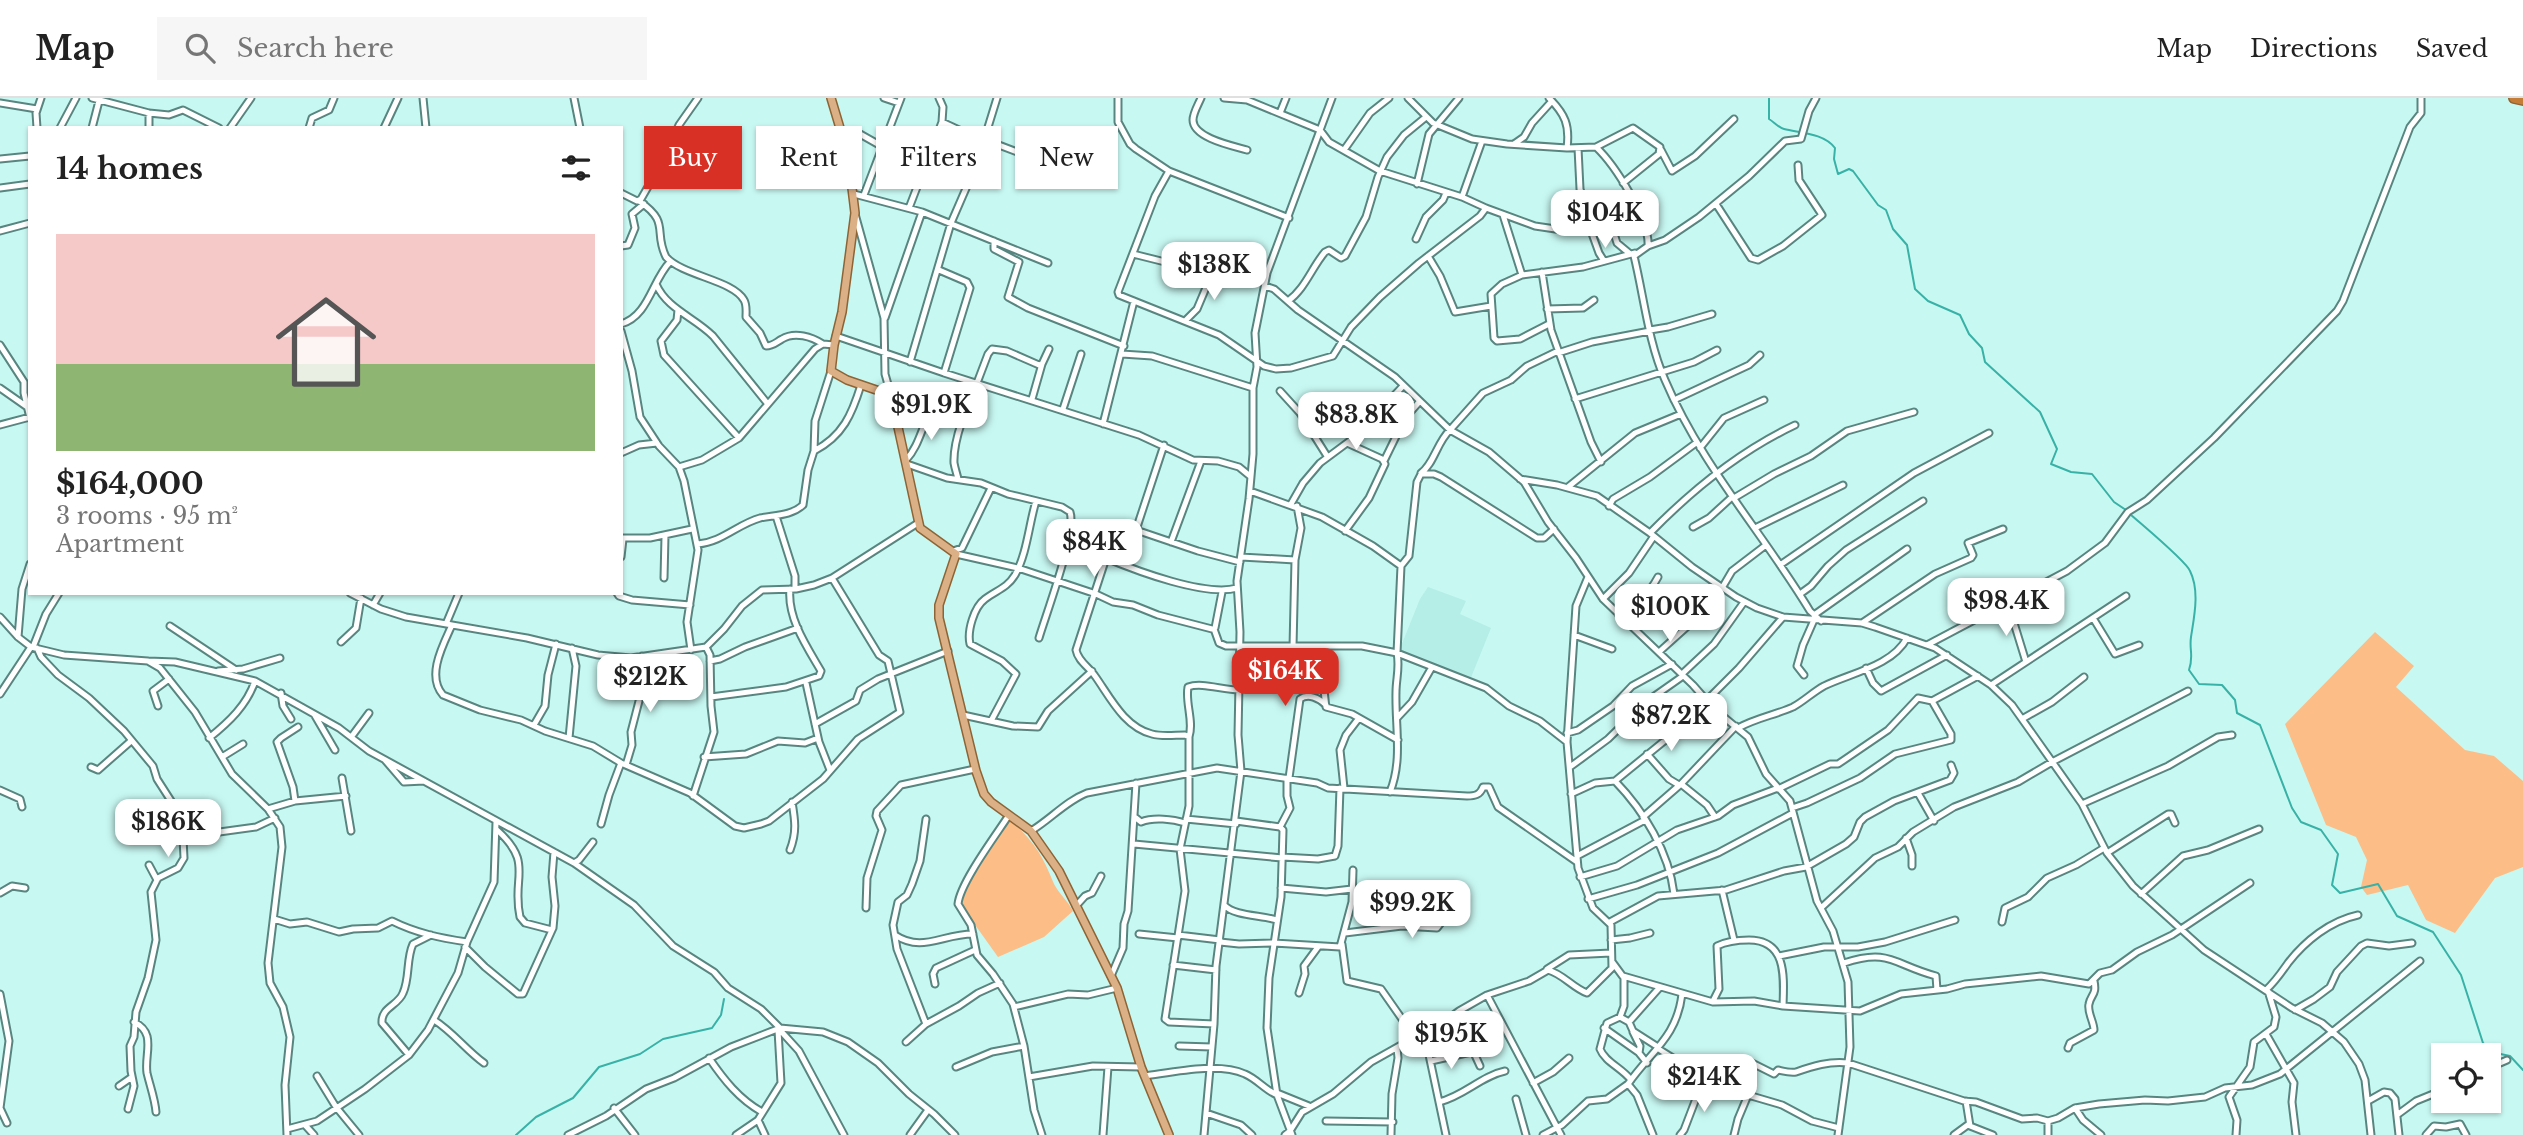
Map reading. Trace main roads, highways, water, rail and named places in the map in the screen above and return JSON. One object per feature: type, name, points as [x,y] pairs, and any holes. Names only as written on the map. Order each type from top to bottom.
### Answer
[{"type":"highway","points":[[2514,98],[2523,100]]},
{"type":"main road","points":[[831,98],[842,132],[855,213],[831,371],[835,375],[891,395],[918,523],[922,531],[954,552],[938,612],[975,769],[984,794],[1031,831],[1059,871],[1117,988],[1143,1071],[1169,1135]]},
{"type":"waterway","points":[[1769,98],[1769,119],[1782,128],[1825,139],[1835,148],[1834,159],[1838,174],[1849,169],[1853,171],[1878,205],[1886,210],[1893,229],[1907,245],[1915,289],[1928,301],[1960,315],[1969,334],[1982,348],[1985,362],[2040,412],[2057,449],[2051,464],[2071,472],[2092,474],[2114,502],[2126,510]]},
{"type":"waterway","points":[[2130,514],[2172,551],[2190,571],[2196,595],[2189,670],[2199,684],[2222,685],[2235,700],[2237,713],[2260,725],[2292,808],[2301,822],[2321,830],[2338,854],[2332,885],[2340,893],[2378,884],[2397,916],[2433,932],[2461,975],[2483,1043],[2491,1052],[2510,1056],[2523,1070]]},
{"type":"waterway","points":[[516,1135],[536,1117],[573,1098],[599,1067],[640,1054],[663,1039],[712,1028],[721,1015],[724,999]]}]
